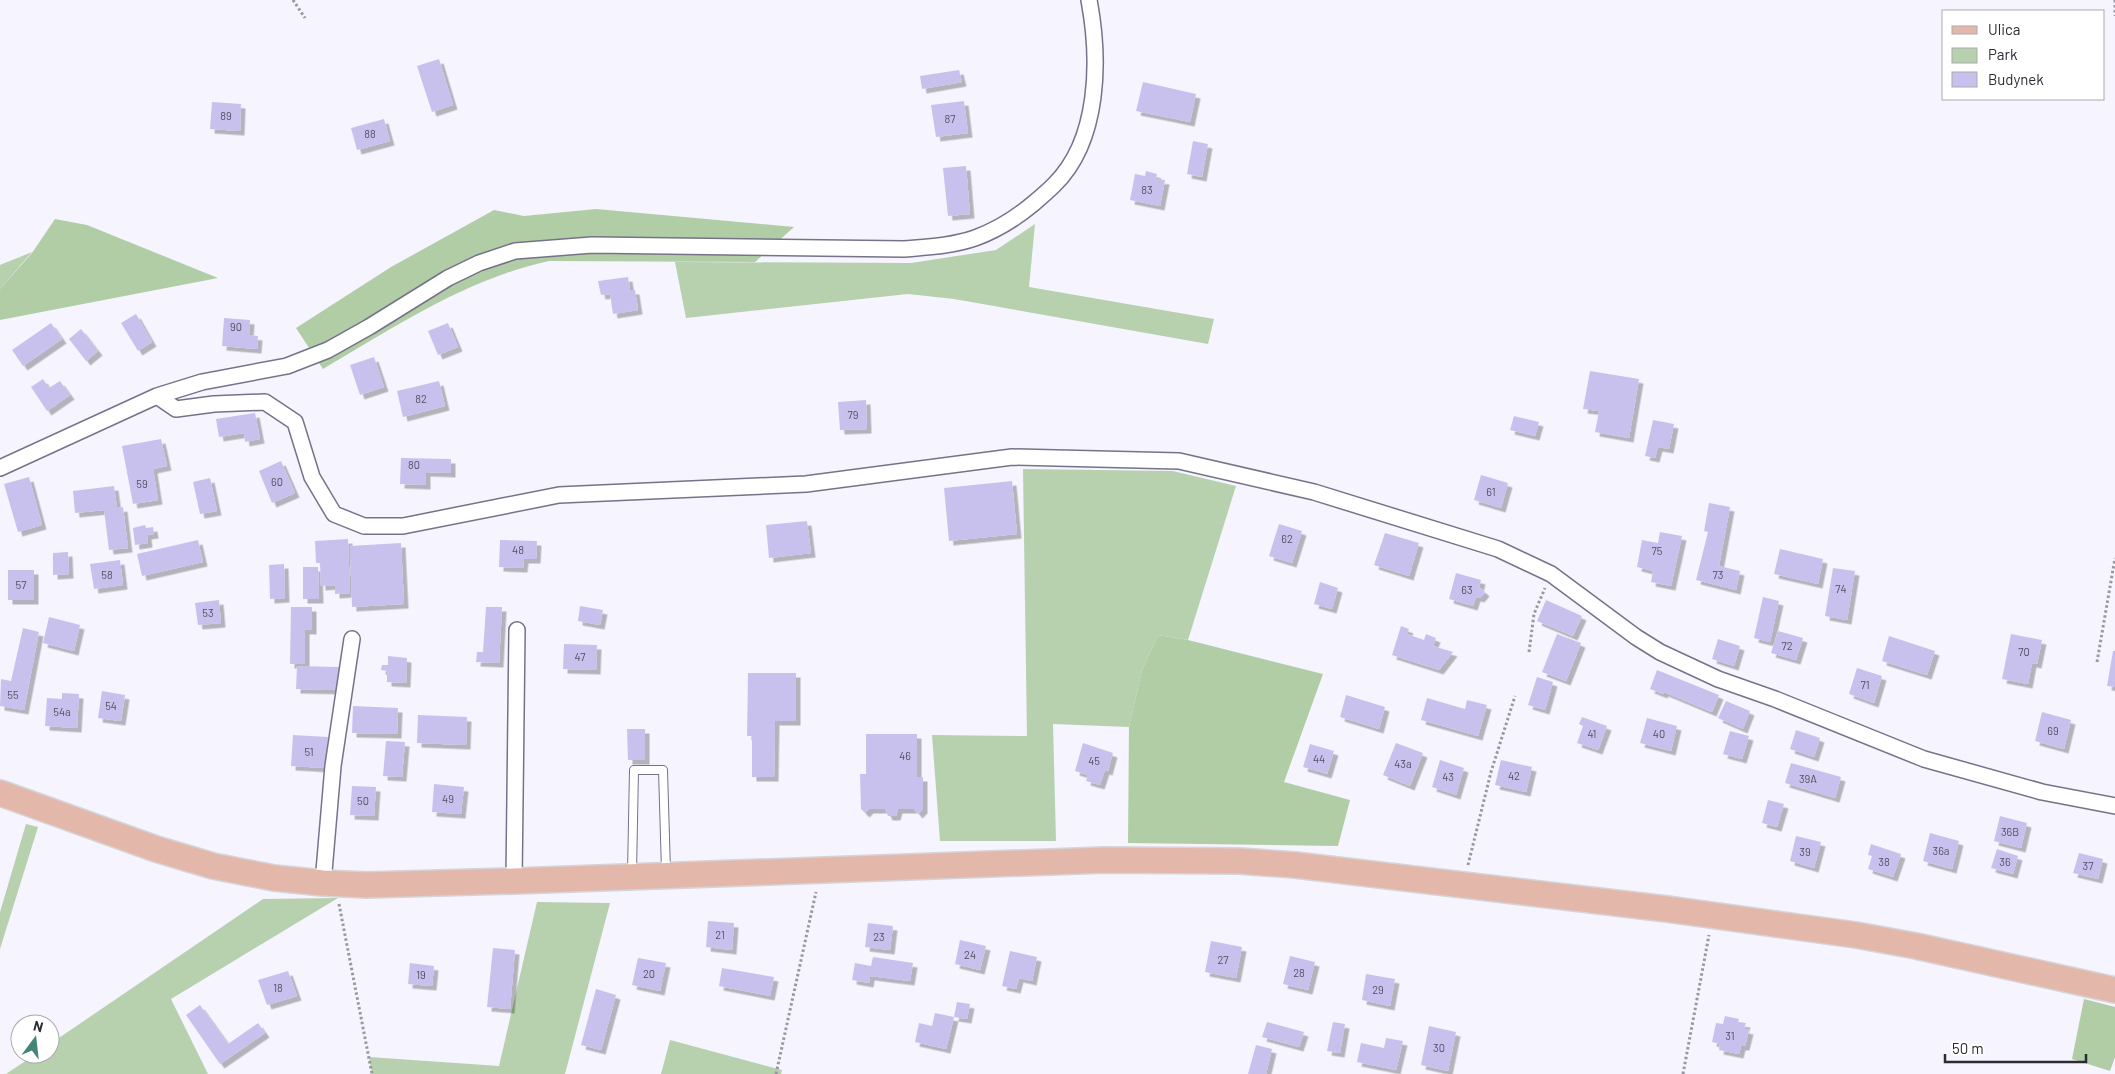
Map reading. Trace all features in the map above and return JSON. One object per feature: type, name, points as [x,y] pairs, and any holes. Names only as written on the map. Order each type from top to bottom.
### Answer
[{"type":"main road","points":[[0,793],[156,849],[212,866],[274,878],[329,884],[514,881],[1105,860],[1239,861],[1295,865],[1462,885],[1856,935],[1908,944],[2115,990]]},
{"type":"street","points":[[0,468],[157,396],[202,382],[287,366],[328,350],[370,327],[448,278],[479,263],[515,251],[592,245],[904,249],[942,246],[983,234],[1008,222],[1055,184],[1072,162],[1083,137],[1091,110],[1096,70],[1095,31],[1089,0]]},
{"type":"street","points":[[157,396],[176,409],[214,404],[265,402],[296,422],[312,477],[334,514],[364,526],[404,526],[558,495],[806,484],[1012,457],[1179,461],[1314,492],[1498,549],[1550,574],[1636,637],[1660,652],[1718,679],[1776,699],[1924,758],[2042,792],[2115,806]]},
{"type":"street","points":[[514,881],[517,630]]},
{"type":"street","points":[[329,884],[333,766],[352,639]]},
{"type":"lane","points":[[632,877],[634,770],[663,770],[666,876]]},
{"type":"path","points":[[293,0],[305,18]]},
{"type":"path","points":[[2115,0],[2115,16]]},
{"type":"path","points":[[2097,662],[2115,558]]},
{"type":"path","points":[[1529,652],[1534,614],[1550,574]]},
{"type":"path","points":[[1462,885],[1491,772],[1515,696]]},
{"type":"path","points":[[776,1074],[821,869]]},
{"type":"path","points":[[329,884],[372,1074]]},
{"type":"path","points":[[1683,1074],[1713,916]]},
{"type":"green space","points":[[596,209],[794,227],[755,262],[549,261],[518,269],[460,292],[432,306],[323,369],[296,328],[391,267],[494,210],[524,216]]},
{"type":"green space","points":[[55,219],[87,225],[218,278],[0,320],[0,289],[32,253]]},
{"type":"green space","points":[[1035,224],[1029,287],[1214,319],[1208,344],[954,299],[908,294],[686,318],[675,262],[911,263],[996,250]]},
{"type":"green space","points":[[32,252],[0,289],[0,265]]},
{"type":"green space","points":[[1023,469],[1173,471],[1236,486],[1188,640],[1158,635],[1142,670],[1129,727],[1053,724],[1056,841],[940,841],[932,735],[1027,736]]},
{"type":"green space","points":[[1158,635],[1188,640],[1323,674],[1284,782],[1350,800],[1338,846],[1128,843],[1129,727],[1142,670]]},
{"type":"green space","points":[[26,824],[38,827],[0,949],[0,912]]},
{"type":"green space","points":[[338,898],[171,999],[208,1074],[6,1074],[21,1064],[60,1064],[60,1037],[263,899]]},
{"type":"green space","points":[[537,902],[610,903],[565,1074],[372,1074],[369,1057],[499,1066]]},
{"type":"green space","points":[[2084,999],[2115,1007],[2115,1057],[2110,1071],[2072,1059]]},
{"type":"green space","points":[[670,1040],[782,1070],[781,1074],[661,1074]]},
{"type":"building","points":[[439,59],[453,105],[432,112],[417,66]]},
{"type":"building","points":[[959,70],[962,82],[922,89],[920,76]]},
{"type":"building","points":[[1143,82],[1196,94],[1190,122],[1136,111]]},
{"type":"building","points":[[964,101],[968,133],[936,137],[931,105]]},
{"type":"building","points":[[212,102],[241,104],[240,131],[210,129]]},
{"type":"building","points":[[384,119],[390,141],[357,150],[351,128]]},
{"type":"building","points":[[1193,141],[1208,144],[1202,177],[1187,174]]},
{"type":"building","points":[[966,166],[970,214],[948,216],[943,168]]},
{"type":"building","points":[[1146,171],[1157,174],[1156,179],[1165,180],[1160,206],[1130,200],[1135,174],[1145,176]]},
{"type":"building","points":[[628,277],[630,290],[635,290],[638,310],[613,314],[610,294],[601,295],[598,281]]},
{"type":"building","points":[[136,314],[152,342],[138,351],[121,323]]},
{"type":"building","points":[[224,318],[250,320],[249,335],[258,336],[257,349],[222,346]]},
{"type":"building","points":[[51,323],[62,339],[23,366],[12,350]]},
{"type":"building","points":[[448,323],[458,347],[438,355],[428,331]]},
{"type":"building","points":[[81,329],[98,351],[86,361],[69,339]]},
{"type":"building","points":[[374,357],[384,387],[360,395],[350,365]]},
{"type":"building","points":[[1590,371],[1639,379],[1629,438],[1595,432],[1599,411],[1583,409]]},
{"type":"building","points":[[43,379],[49,388],[60,381],[70,395],[47,411],[31,387]]},
{"type":"building","points":[[439,381],[445,406],[403,417],[397,391]]},
{"type":"building","points":[[866,400],[867,429],[840,430],[838,402]]},
{"type":"building","points":[[255,413],[260,439],[245,442],[244,433],[219,437],[216,419]]},
{"type":"building","points":[[1514,416],[1539,422],[1535,436],[1510,430]]},
{"type":"building","points":[[1653,420],[1674,424],[1669,449],[1658,447],[1655,458],[1645,456]]},
{"type":"building","points":[[161,439],[167,466],[153,469],[158,500],[133,504],[122,446]]},
{"type":"building","points":[[401,458],[451,459],[451,473],[426,472],[426,485],[400,484]]},
{"type":"building","points":[[281,461],[295,493],[272,503],[259,471]]},
{"type":"building","points":[[1481,475],[1508,483],[1501,508],[1474,500]]},
{"type":"building","points":[[29,477],[42,525],[18,532],[4,484]]},
{"type":"building","points":[[210,478],[217,511],[200,514],[193,482]]},
{"type":"building","points":[[1012,481],[1017,534],[949,541],[944,488]]},
{"type":"building","points":[[114,486],[117,508],[123,507],[128,548],[109,550],[104,510],[75,513],[73,491]]},
{"type":"building","points":[[1709,503],[1730,507],[1719,566],[1740,571],[1736,590],[1696,580],[1708,532],[1704,531]]},
{"type":"building","points":[[807,521],[811,553],[769,558],[766,525]]},
{"type":"building","points":[[1279,524],[1302,531],[1292,563],[1269,556]]},
{"type":"building","points":[[145,525],[146,528],[153,527],[154,534],[147,535],[148,543],[135,545],[133,528]]},
{"type":"building","points":[[1660,532],[1682,536],[1671,586],[1651,582],[1653,571],[1637,567],[1642,540],[1658,543]]},
{"type":"building","points":[[1385,533],[1419,543],[1409,576],[1374,565]]},
{"type":"building","points":[[348,539],[350,593],[335,594],[335,585],[321,586],[320,563],[316,563],[315,541]]},
{"type":"building","points":[[198,540],[203,562],[142,576],[137,554]]},
{"type":"building","points":[[500,540],[537,541],[536,559],[524,559],[523,568],[499,567]]},
{"type":"building","points":[[401,543],[404,604],[352,607],[350,546]]},
{"type":"building","points":[[1780,549],[1823,559],[1818,584],[1774,574]]},
{"type":"building","points":[[68,552],[69,574],[53,575],[53,553]]},
{"type":"building","points":[[120,560],[123,585],[94,589],[90,564]]},
{"type":"building","points":[[284,564],[285,598],[270,599],[269,565]]},
{"type":"building","points":[[303,567],[318,567],[319,599],[303,599]]},
{"type":"building","points":[[1833,568],[1855,571],[1847,620],[1825,616]]},
{"type":"building","points":[[8,570],[34,570],[34,600],[8,600]]},
{"type":"building","points":[[1456,573],[1481,580],[1479,588],[1485,592],[1480,598],[1476,597],[1473,606],[1449,599]]},
{"type":"building","points":[[1320,582],[1338,588],[1332,609],[1314,604]]},
{"type":"building","points":[[1763,597],[1779,601],[1770,642],[1754,638]]},
{"type":"building","points":[[219,600],[221,623],[198,625],[195,603]]},
{"type":"building","points":[[1546,600],[1582,616],[1573,636],[1537,621]]},
{"type":"building","points":[[580,606],[603,610],[600,625],[578,621]]},
{"type":"building","points":[[291,607],[312,607],[312,630],[305,630],[305,664],[290,664]]},
{"type":"building","points":[[486,607],[502,607],[499,663],[476,662],[477,652],[483,652]]},
{"type":"building","points":[[49,617],[80,625],[74,651],[43,643]]},
{"type":"building","points":[[1401,626],[1409,629],[1407,634],[1424,640],[1426,634],[1436,638],[1433,646],[1453,652],[1439,670],[1392,655]]},
{"type":"building","points":[[23,628],[39,632],[24,710],[0,706],[1,679],[11,681]]},
{"type":"building","points":[[1778,631],[1803,638],[1796,660],[1771,653]]},
{"type":"building","points":[[1557,634],[1581,643],[1566,681],[1542,672]]},
{"type":"building","points":[[2011,634],[2042,640],[2037,664],[2032,663],[2028,684],[2002,679]]},
{"type":"building","points":[[1889,636],[1935,651],[1927,675],[1882,661]]},
{"type":"building","points":[[1718,639],[1740,646],[1734,666],[1712,659]]},
{"type":"building","points":[[564,644],[597,645],[596,670],[563,669]]},
{"type":"building","points":[[2113,651],[2115,651],[2115,687],[2107,686]]},
{"type":"building","points":[[388,656],[407,658],[406,683],[387,682],[387,671],[381,670],[382,665],[388,665]]},
{"type":"building","points":[[297,666],[339,667],[339,690],[296,689]]},
{"type":"building","points":[[1857,668],[1882,676],[1874,703],[1849,694]]},
{"type":"building","points":[[1657,670],[1719,695],[1712,712],[1664,692],[1663,694],[1650,689]]},
{"type":"building","points":[[748,673],[796,673],[796,721],[775,721],[774,777],[752,777],[752,736],[747,736]]},
{"type":"building","points":[[1537,677],[1553,682],[1545,710],[1528,705]]},
{"type":"building","points":[[102,691],[125,695],[121,721],[98,718]]},
{"type":"building","points":[[62,693],[79,694],[77,728],[45,726],[47,698],[62,699]]},
{"type":"building","points":[[1346,695],[1385,707],[1379,729],[1340,717]]},
{"type":"building","points":[[1427,698],[1465,709],[1467,700],[1487,705],[1478,736],[1421,720]]},
{"type":"building","points":[[1726,701],[1750,711],[1743,729],[1718,718]]},
{"type":"building","points":[[353,706],[398,708],[397,734],[352,733]]},
{"type":"building","points":[[2042,712],[2071,720],[2064,749],[2035,741]]},
{"type":"building","points":[[418,715],[467,717],[466,745],[417,743]]},
{"type":"building","points":[[1582,717],[1607,726],[1598,750],[1577,743],[1583,726],[1579,724]]},
{"type":"building","points":[[1647,718],[1677,726],[1671,751],[1640,743]]},
{"type":"building","points":[[627,729],[645,729],[645,760],[628,760]]},
{"type":"building","points":[[1796,730],[1820,738],[1814,757],[1790,749]]},
{"type":"building","points":[[1730,731],[1749,736],[1742,759],[1723,754]]},
{"type":"building","points":[[866,734],[917,734],[917,777],[923,777],[923,809],[918,814],[914,809],[898,809],[896,816],[888,816],[885,809],[869,809],[865,813],[861,809],[860,774],[866,774]]},
{"type":"building","points":[[293,735],[328,737],[326,768],[291,766]]},
{"type":"building","points":[[386,741],[405,742],[402,777],[383,776]]},
{"type":"building","points":[[1083,743],[1113,753],[1108,771],[1105,770],[1100,785],[1086,781],[1088,775],[1075,771]]},
{"type":"building","points":[[1396,743],[1423,753],[1410,786],[1383,775]]},
{"type":"building","points":[[1310,744],[1334,751],[1327,774],[1303,767]]},
{"type":"building","points":[[1440,760],[1464,768],[1456,795],[1432,787]]},
{"type":"building","points":[[1501,760],[1532,767],[1526,792],[1495,785]]},
{"type":"building","points":[[1791,763],[1841,777],[1835,798],[1785,783]]},
{"type":"building","points":[[434,784],[464,787],[461,814],[432,812]]},
{"type":"building","points":[[352,786],[376,787],[374,816],[350,815]]},
{"type":"building","points":[[1768,800],[1784,804],[1777,827],[1762,823]]},
{"type":"building","points":[[2000,816],[2027,823],[2021,848],[1994,841]]},
{"type":"building","points":[[1930,833],[1959,841],[1952,869],[1923,861]]},
{"type":"building","points":[[1796,836],[1821,842],[1814,868],[1790,861]]},
{"type":"building","points":[[1871,844],[1901,854],[1893,877],[1868,869],[1872,856],[1868,855]]},
{"type":"building","points":[[1997,849],[2018,856],[2013,874],[1991,868]]},
{"type":"building","points":[[2079,853],[2103,859],[2098,879],[2073,873]]},
{"type":"building","points":[[708,921],[734,923],[732,950],[706,947]]},
{"type":"building","points":[[868,923],[893,926],[890,950],[865,947]]},
{"type":"building","points":[[960,940],[986,946],[980,970],[955,964]]},
{"type":"building","points":[[1211,941],[1242,947],[1236,978],[1205,972]]},
{"type":"building","points":[[493,948],[515,950],[510,1009],[487,1007]]},
{"type":"building","points":[[1010,951],[1037,957],[1032,981],[1019,978],[1016,989],[1002,986]]},
{"type":"building","points":[[1290,956],[1315,962],[1308,990],[1283,984]]},
{"type":"building","points":[[873,957],[913,963],[910,981],[870,976],[869,983],[852,980],[855,963],[871,966]]},
{"type":"building","points":[[638,958],[666,963],[660,991],[632,985]]},
{"type":"building","points":[[410,963],[434,966],[432,986],[408,984]]},
{"type":"building","points":[[722,968],[774,977],[770,996],[719,986]]},
{"type":"building","points":[[288,971],[297,996],[267,1005],[258,980]]},
{"type":"building","points":[[1366,974],[1395,979],[1390,1006],[1362,1000]]},
{"type":"building","points":[[596,989],[616,995],[601,1050],[581,1045]]},
{"type":"building","points":[[957,1002],[970,1004],[967,1019],[954,1017]]},
{"type":"building","points":[[200,1005],[228,1044],[258,1023],[265,1033],[220,1064],[186,1015]]},
{"type":"building","points":[[935,1013],[954,1017],[946,1049],[915,1042],[919,1023],[932,1026]]},
{"type":"building","points":[[1725,1016],[1739,1019],[1738,1022],[1746,1023],[1744,1029],[1749,1030],[1745,1046],[1741,1046],[1739,1054],[1719,1050],[1720,1044],[1712,1042],[1716,1023],[1723,1024]]},
{"type":"building","points":[[1267,1022],[1304,1032],[1299,1047],[1262,1037]]},
{"type":"building","points":[[1333,1022],[1345,1024],[1340,1053],[1327,1051]]},
{"type":"building","points":[[1429,1026],[1456,1032],[1448,1071],[1421,1065]]},
{"type":"building","points":[[1386,1038],[1403,1041],[1396,1070],[1357,1062],[1361,1043],[1384,1048]]},
{"type":"building","points":[[1256,1045],[1272,1049],[1266,1074],[1248,1074]]}]
